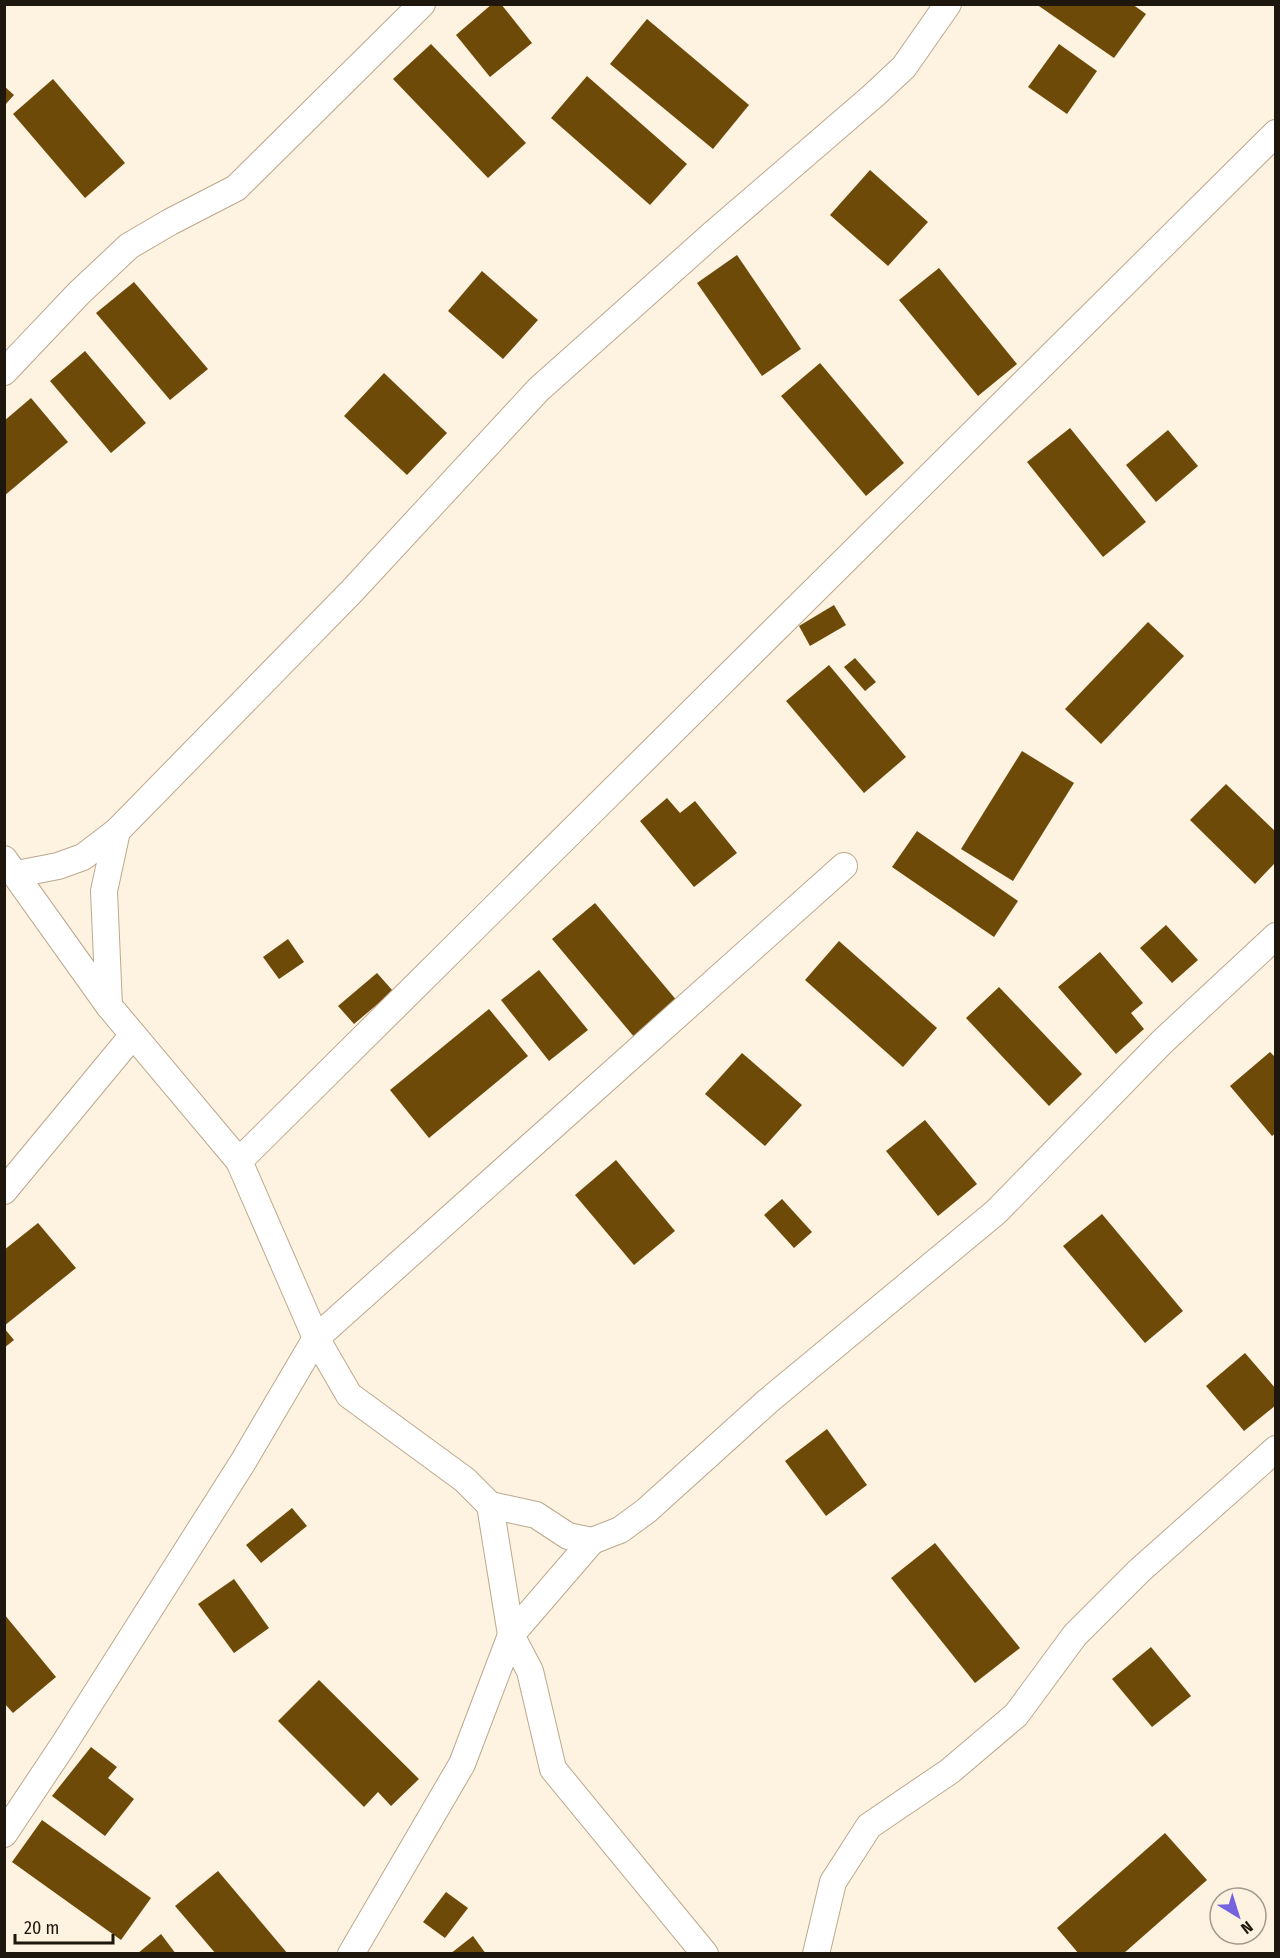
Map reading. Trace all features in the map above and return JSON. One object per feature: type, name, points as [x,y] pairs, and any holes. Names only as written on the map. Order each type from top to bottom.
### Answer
[{"type":"street","points":[[4,372],[79,293],[129,246],[236,188],[422,4]]},
{"type":"street","points":[[11,867],[58,866],[83,857],[117,831],[352,591],[539,389],[904,67],[948,4]]},
{"type":"street","points":[[238,1161],[1275,133]]},
{"type":"street","points":[[109,1006],[104,891],[117,831]]},
{"type":"street","points":[[11,867],[109,1006],[238,1161],[316,1338],[349,1395],[465,1480],[490,1504],[536,1515],[568,1536],[592,1540],[620,1530],[646,1511],[768,1401],[996,1212],[1162,1042],[1275,936]]},
{"type":"street","points":[[4,1834],[71,1734],[243,1462],[316,1338],[844,867]]},
{"type":"street","points":[[4,1191],[133,1035]]},
{"type":"street","points":[[816,1953],[833,1882],[869,1826],[950,1771],[1016,1714],[1075,1635],[1139,1572],[1275,1449]]},
{"type":"street","points":[[490,1504],[511,1635],[530,1671],[553,1769],[705,1953]]},
{"type":"street","points":[[351,1953],[462,1764],[511,1635],[592,1540]]},
{"type":"building","points":[[492,4],[501,4],[532,43],[490,77],[456,35]]},
{"type":"building","points":[[1036,4],[1132,4],[1146,14],[1114,58]]},
{"type":"building","points":[[647,19],[749,105],[713,149],[610,64]]},
{"type":"building","points":[[431,44],[526,143],[488,178],[393,79]]},
{"type":"building","points":[[1059,44],[1097,71],[1067,114],[1028,87]]},
{"type":"building","points":[[587,76],[687,164],[650,205],[551,118]]},
{"type":"building","points":[[53,79],[125,163],[85,198],[13,114]]},
{"type":"building","points":[[4,86],[14,95],[4,106]]},
{"type":"building","points":[[870,170],[928,222],[888,266],[830,215]]},
{"type":"building","points":[[737,255],[801,349],[762,376],[697,283]]},
{"type":"building","points":[[939,268],[1017,364],[978,396],[899,300]]},
{"type":"building","points":[[482,271],[538,320],[503,359],[448,311]]},
{"type":"building","points":[[134,282],[208,369],[170,400],[96,313]]},
{"type":"building","points":[[85,351],[146,423],[111,453],[50,381]]},
{"type":"building","points":[[820,363],[904,463],[866,496],[781,396]]},
{"type":"building","points":[[384,373],[447,433],[407,475],[344,416]]},
{"type":"building","points":[[31,398],[68,442],[4,496],[4,421]]},
{"type":"building","points":[[1070,428],[1146,522],[1103,557],[1027,462]]},
{"type":"building","points":[[1168,430],[1198,466],[1156,502],[1126,465]]},
{"type":"building","points":[[834,605],[846,625],[810,646],[799,626]]},
{"type":"building","points":[[1148,622],[1184,656],[1101,744],[1065,709]]},
{"type":"building","points":[[855,658],[876,682],[865,691],[844,667]]},
{"type":"building","points":[[829,665],[906,757],[864,793],[786,701]]},
{"type":"building","points":[[1022,751],[1074,783],[1013,881],[961,849]]},
{"type":"building","points":[[1226,784],[1276,832],[1276,865],[1274,864],[1255,884],[1190,820]]},
{"type":"building","points":[[667,798],[680,813],[695,801],[737,853],[694,887],[640,821]]},
{"type":"building","points":[[917,831],[1018,901],[994,937],[892,867]]},
{"type":"building","points":[[595,903],[678,1002],[635,1038],[552,939]]},
{"type":"building","points":[[1166,925],[1198,960],[1172,983],[1140,948]]},
{"type":"building","points":[[288,939],[304,962],[279,979],[263,957]]},
{"type":"building","points":[[839,941],[937,1028],[903,1067],[805,980]]},
{"type":"building","points":[[1100,952],[1143,1003],[1131,1013],[1144,1029],[1116,1054],[1058,987]]},
{"type":"building","points":[[539,970],[588,1030],[549,1061],[501,1000]]},
{"type":"building","points":[[377,973],[393,991],[354,1024],[338,1006]]},
{"type":"building","points":[[999,987],[1082,1074],[1049,1106],[966,1018]]},
{"type":"building","points":[[489,1009],[528,1056],[429,1138],[390,1090]]},
{"type":"building","points":[[1270,1052],[1276,1058],[1276,1133],[1272,1136],[1230,1086]]},
{"type":"building","points":[[742,1053],[802,1105],[765,1146],[705,1094]]},
{"type":"building","points":[[925,1120],[977,1184],[938,1216],[886,1151]]},
{"type":"building","points":[[616,1160],[675,1231],[634,1265],[575,1195]]},
{"type":"building","points":[[782,1199],[812,1232],[794,1248],[764,1215]]},
{"type":"building","points":[[1102,1214],[1183,1311],[1145,1343],[1063,1246]]},
{"type":"building","points":[[38,1223],[76,1268],[4,1326],[4,1250]]},
{"type":"building","points":[[4,1328],[14,1340],[4,1348]]},
{"type":"building","points":[[1245,1353],[1276,1389],[1276,1405],[1244,1431],[1206,1386]]},
{"type":"building","points":[[827,1429],[867,1485],[826,1516],[785,1461]]},
{"type":"building","points":[[292,1508],[307,1526],[261,1563],[246,1545]]},
{"type":"building","points":[[935,1543],[1020,1648],[975,1683],[891,1578]]},
{"type":"building","points":[[234,1579],[269,1628],[234,1653],[198,1604]]},
{"type":"building","points":[[4,1614],[56,1677],[13,1713],[4,1703]]},
{"type":"building","points":[[1151,1647],[1191,1696],[1152,1727],[1112,1679]]},
{"type":"building","points":[[319,1680],[419,1779],[391,1806],[378,1792],[364,1807],[278,1721]]},
{"type":"building","points":[[91,1747],[117,1767],[108,1778],[134,1799],[105,1836],[52,1796]]},
{"type":"building","points":[[42,1820],[151,1898],[121,1940],[12,1862]]},
{"type":"building","points":[[1165,1833],[1207,1880],[1123,1954],[1079,1954],[1057,1928]]},
{"type":"building","points":[[218,1871],[288,1954],[216,1954],[175,1906]]},
{"type":"building","points":[[446,1892],[468,1908],[445,1938],[423,1922]]},
{"type":"building","points":[[161,1934],[176,1954],[137,1954]]},
{"type":"building","points":[[473,1936],[486,1954],[450,1954]]}]
